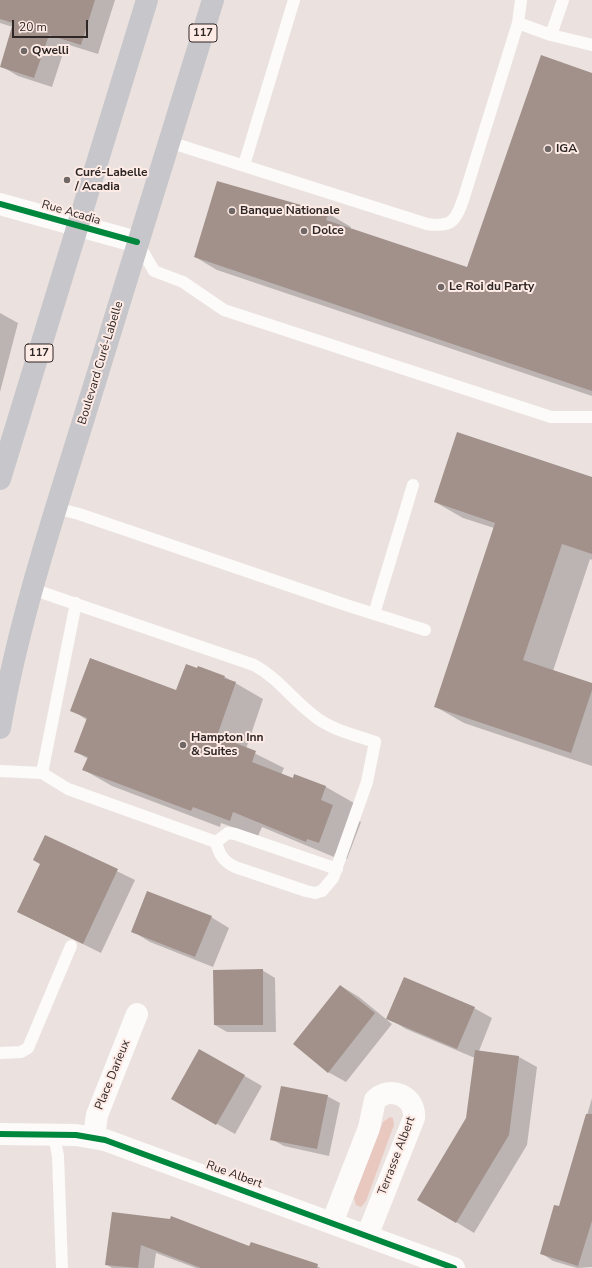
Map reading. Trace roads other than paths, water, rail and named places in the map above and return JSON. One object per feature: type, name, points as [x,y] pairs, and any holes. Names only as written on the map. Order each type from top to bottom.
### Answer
[{"type":"main road","name":"117","points":[[0,479],[147,0]]},
{"type":"main road","name":"Boulevard Curé-Labelle","points":[[0,728],[8,682],[32,589],[137,242],[213,0]]},
{"type":"street","name":"Rue Acadia","points":[[0,204],[137,242]]},
{"type":"street","name":"Place Darieux","points":[[94,1137],[97,1115],[137,1014]]},
{"type":"street","name":"Terrasse Albert","points":[[332,1223],[369,1128],[375,1100],[388,1093],[401,1095],[411,1102],[414,1118],[367,1236]]},
{"type":"street","name":"Rue Albert","points":[[0,1134],[94,1137],[117,1144],[454,1268]]},
{"type":"lane","points":[[244,165],[294,0]]},
{"type":"lane","points":[[169,142],[427,224],[444,225],[450,223],[455,220],[460,208],[518,23],[521,0]]},
{"type":"lane","points":[[551,35],[563,0]]},
{"type":"lane","points":[[518,23],[551,35],[592,46]]},
{"type":"lane","points":[[137,242],[154,272],[184,282],[224,310],[551,417],[592,417]]},
{"type":"lane","points":[[374,614],[413,485]]},
{"type":"lane","points":[[56,508],[79,514],[425,630]]},
{"type":"lane","points":[[0,771],[42,773],[68,789],[216,842],[222,857],[227,863],[315,893],[322,891],[329,884],[336,868],[367,782],[375,742],[314,717],[279,682],[254,665],[32,589]]},
{"type":"lane","points":[[42,773],[76,603]]},
{"type":"lane","points":[[216,842],[228,833],[235,834],[336,868]]},
{"type":"lane","points":[[0,1053],[20,1052],[28,1048],[71,946]]},
{"type":"lane","points":[[54,1135],[58,1156],[62,1268]]},
{"type":"place","name":"Qwelli","points":[[24,51]]},
{"type":"place","name":"IGA","points":[[548,149]]},
{"type":"place","name":"Curé-Labelle / Acadia","points":[[67,180]]},
{"type":"place","name":"Banque Nationale","points":[[232,211]]},
{"type":"place","name":"Dolce","points":[[304,231]]},
{"type":"place","name":"Le Roi du Party","points":[[441,287]]},
{"type":"place","name":"Hampton Inn & Suites","points":[[183,745]]}]
